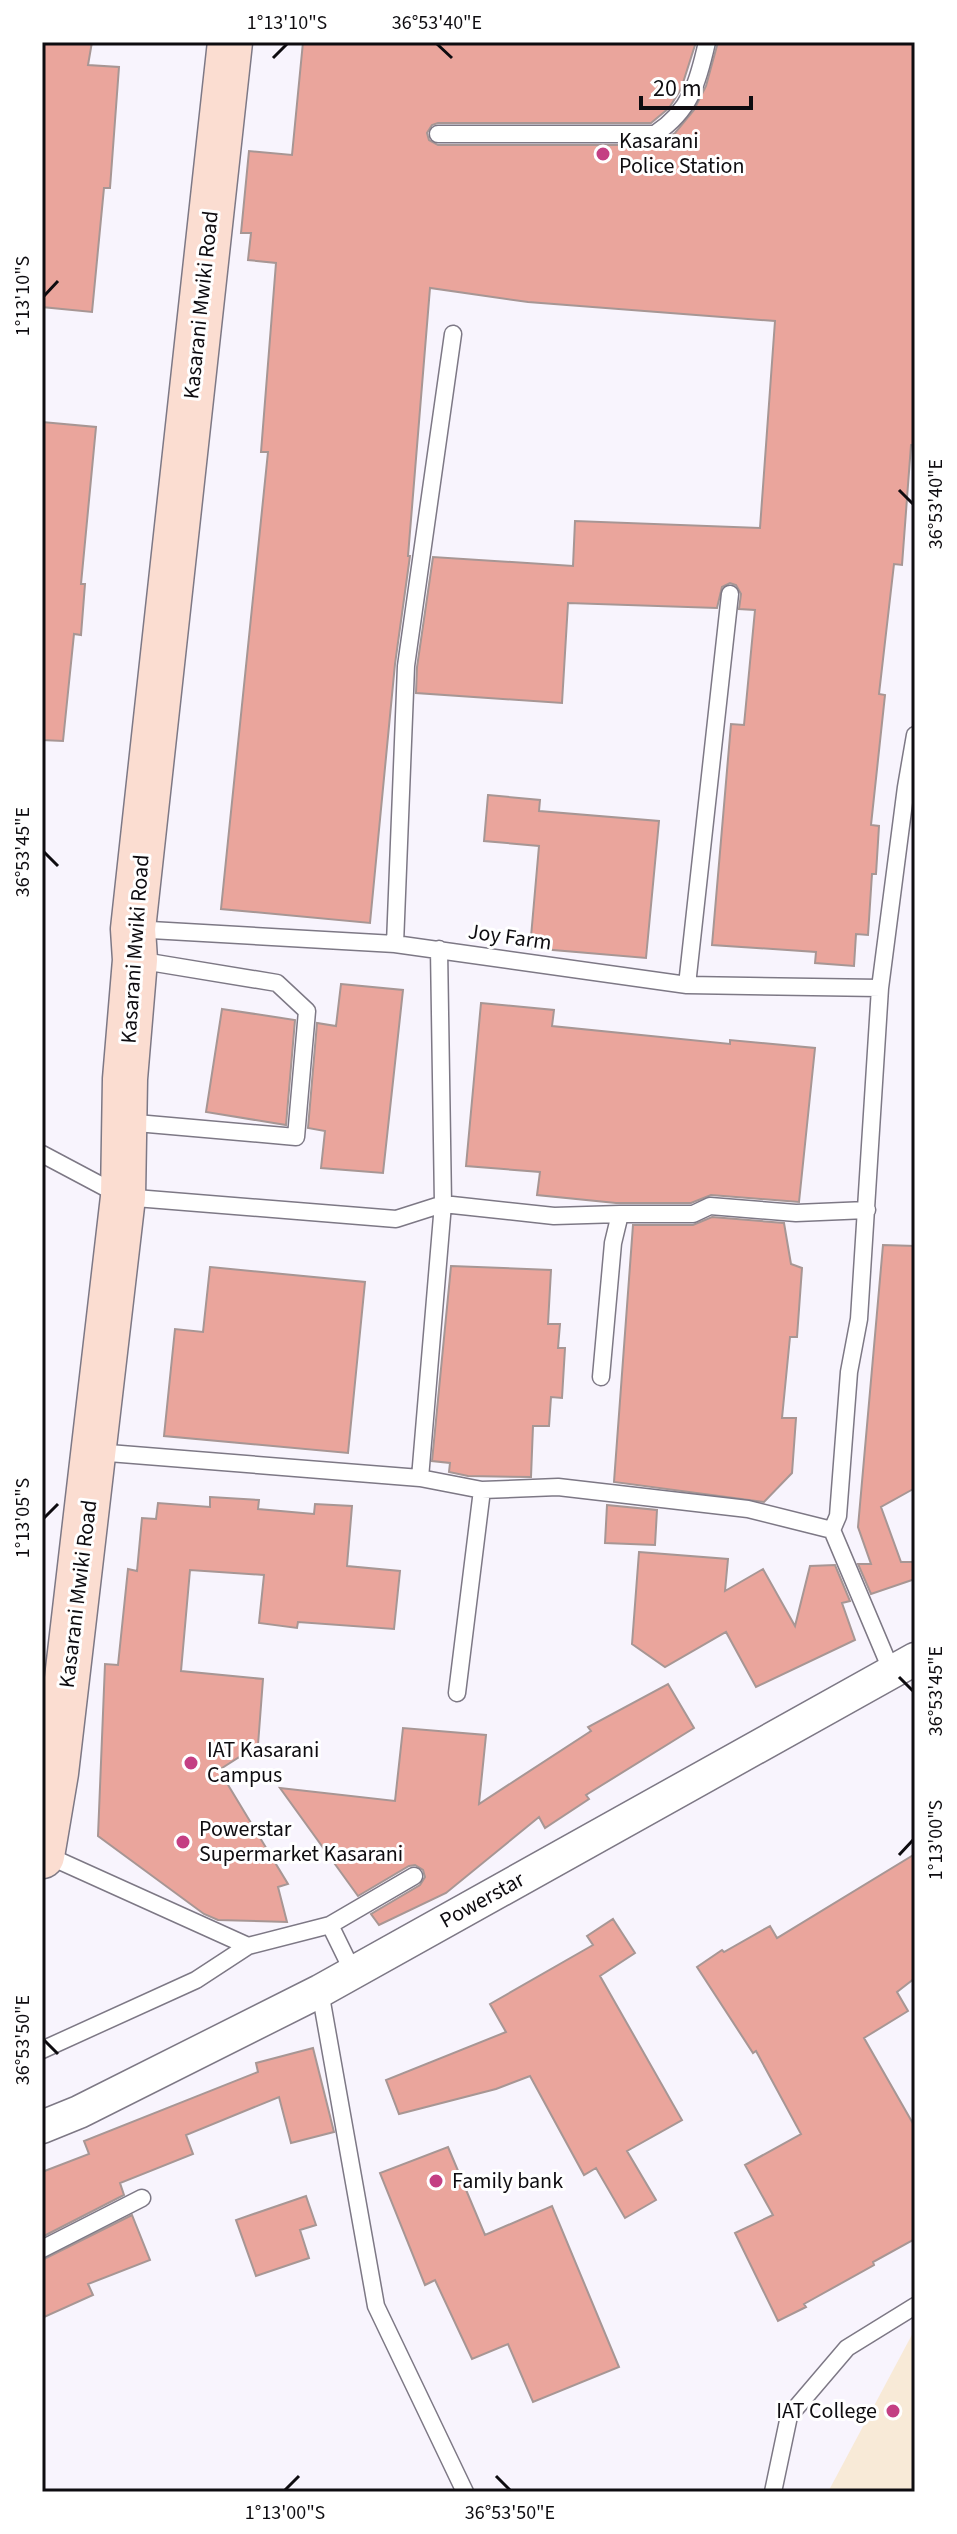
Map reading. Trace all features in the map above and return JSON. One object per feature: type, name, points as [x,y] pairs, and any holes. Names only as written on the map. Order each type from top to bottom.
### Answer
[{"type":"main road","name":"Kasarani Mwiki Road","points":[[42,1854],[49,1770],[94,1452],[123,1197],[125,1079],[134,945],[230,42]]},
{"type":"street","name":"Powerstar","points":[[42,2127],[79,2112],[320,1991],[904,1665]]},
{"type":"lane","points":[[438,134],[655,134],[673,122],[685,106],[698,82],[707,42]]},
{"type":"lane","points":[[395,944],[406,666],[453,334]]},
{"type":"lane","points":[[687,985],[730,594]]},
{"type":"lane","points":[[832,1530],[838,1516],[849,1372],[859,1319],[880,988],[915,735]]},
{"type":"lane","name":"Joy Farm","points":[[134,945],[395,944],[687,985],[880,988]]},
{"type":"lane","points":[[124,1122],[296,1137],[307,1011],[277,983],[134,945]]},
{"type":"lane","points":[[420,1478],[443,1204],[439,949]]},
{"type":"lane","points":[[42,1154],[123,1197],[396,1219],[443,1204],[554,1216],[693,1214],[710,1206],[796,1213],[867,1210]]},
{"type":"lane","points":[[601,1377],[613,1243],[620,1214]]},
{"type":"lane","points":[[94,1452],[420,1478],[482,1490],[558,1487],[748,1509],[832,1530],[904,1665]]},
{"type":"lane","points":[[457,1693],[482,1490]]},
{"type":"lane","points":[[42,1854],[248,1946]]},
{"type":"lane","points":[[42,2050],[196,1980],[248,1946],[330,1925],[414,1876]]},
{"type":"lane","points":[[330,1925],[353,1972]]},
{"type":"lane","points":[[320,1991],[376,2306],[465,2492]]},
{"type":"lane","points":[[42,2249],[142,2198]]},
{"type":"lane","points":[[773,2492],[789,2416],[847,2348],[915,2306]]},
{"type":"shaded area","name":"IAT College","points":[[915,2329],[915,2492],[828,2492]]},
{"type":"building","points":[[42,42],[92,42],[88,65],[119,67],[110,188],[104,188],[92,312],[42,307]]},
{"type":"building","points":[[303,42],[696,42],[681,89],[669,108],[651,123],[438,123],[432,125],[427,133],[429,140],[438,145],[656,145],[675,133],[694,110],[706,86],[718,42],[915,42],[915,445],[911,445],[902,565],[894,564],[879,694],[885,695],[871,825],[879,826],[876,874],[872,874],[868,935],[856,934],[854,966],[815,963],[816,952],[712,945],[731,724],[744,725],[755,610],[739,609],[741,594],[736,585],[730,583],[722,587],[717,608],[568,603],[562,703],[416,693],[433,557],[573,566],[575,521],[760,528],[775,321],[528,302],[430,288],[410,556],[395,664],[370,923],[221,909],[268,452],[261,452],[276,263],[248,260],[251,233],[241,233],[249,151],[292,155]]},
{"type":"building","points":[[42,422],[96,427],[81,584],[85,584],[81,635],[74,634],[63,741],[42,740]]},
{"type":"building","points":[[488,795],[540,800],[539,811],[659,821],[646,958],[530,948],[539,846],[484,841]]},
{"type":"building","points":[[341,984],[403,990],[383,1173],[321,1168],[325,1131],[308,1128],[317,1023],[336,1026]]},
{"type":"building","points":[[481,1003],[554,1010],[552,1026],[730,1044],[730,1040],[815,1048],[799,1202],[711,1195],[691,1203],[616,1203],[537,1195],[540,1172],[466,1166]]},
{"type":"building","points":[[222,1009],[295,1020],[286,1125],[206,1112]]},
{"type":"building","points":[[712,1217],[784,1223],[791,1264],[802,1268],[797,1337],[790,1337],[782,1418],[796,1418],[792,1473],[764,1502],[614,1482],[633,1225],[693,1225]]},
{"type":"building","points":[[883,1245],[915,1246],[915,1488],[881,1507],[901,1562],[915,1562],[915,1579],[871,1594],[858,1564],[871,1564],[858,1527]]},
{"type":"building","points":[[451,1266],[551,1270],[548,1324],[560,1324],[558,1348],[565,1348],[562,1398],[551,1397],[549,1426],[533,1426],[531,1477],[468,1476],[449,1472],[450,1463],[432,1461]]},
{"type":"building","points":[[210,1267],[365,1282],[348,1453],[164,1436],[175,1329],[203,1332]]},
{"type":"building","points":[[210,1497],[259,1500],[258,1509],[314,1514],[315,1504],[352,1506],[347,1566],[400,1571],[394,1629],[298,1622],[297,1628],[259,1623],[264,1575],[190,1570],[181,1671],[263,1679],[258,1745],[219,1770],[288,1884],[278,1887],[287,1922],[218,1920],[204,1914],[98,1836],[105,1664],[118,1665],[128,1569],[137,1571],[142,1518],[156,1519],[158,1503],[210,1507]]},
{"type":"building","points":[[607,1505],[657,1510],[655,1545],[605,1543]]},
{"type":"building","points":[[639,1552],[728,1559],[725,1591],[763,1569],[795,1626],[810,1566],[835,1565],[850,1601],[842,1603],[855,1640],[756,1687],[726,1632],[665,1667],[632,1644]]},
{"type":"building","points":[[668,1684],[694,1728],[586,1795],[589,1799],[545,1828],[539,1817],[446,1893],[379,1925],[371,1914],[420,1885],[425,1877],[423,1870],[415,1865],[409,1866],[358,1896],[280,1788],[395,1801],[403,1728],[486,1735],[479,1804],[591,1731],[588,1727]]},
{"type":"building","points":[[915,1854],[915,1978],[897,1992],[908,2011],[864,2038],[915,2127],[915,2239],[778,2321],[735,2233],[773,2215],[745,2165],[801,2134],[756,2051],[753,2053],[697,1967],[722,1950],[724,1952],[770,1926],[777,1938]]},
{"type":"building","points":[[613,1919],[635,1953],[600,1976],[682,2120],[627,2151],[656,2200],[625,2218],[596,2168],[584,2175],[530,2076],[496,2089],[399,2114],[386,2080],[506,2032],[490,2004],[593,1945],[587,1936]]},
{"type":"building","points":[[313,2048],[334,2132],[291,2143],[279,2097],[186,2135],[193,2154],[120,2183],[124,2195],[42,2237],[42,2172],[89,2154],[84,2141],[258,2072],[256,2063]]},
{"type":"building","points":[[448,2147],[485,2235],[552,2206],[619,2367],[533,2402],[508,2344],[472,2359],[435,2280],[425,2285],[380,2173]]},
{"type":"building","points":[[306,2196],[316,2225],[300,2230],[309,2258],[256,2276],[236,2220]]},
{"type":"building","points":[[132,2215],[150,2260],[88,2284],[93,2295],[42,2318],[42,2260]]},
{"type":"place","name":"Kasarani Police Station","points":[[603,154]]},
{"type":"place","name":"IAT Kasarani Campus","points":[[191,1763]]},
{"type":"place","name":"Powerstar Supermarket Kasarani","points":[[183,1842]]},
{"type":"place","name":"Family bank","points":[[436,2181]]},
{"type":"place","name":"IAT College","points":[[893,2411]]}]
